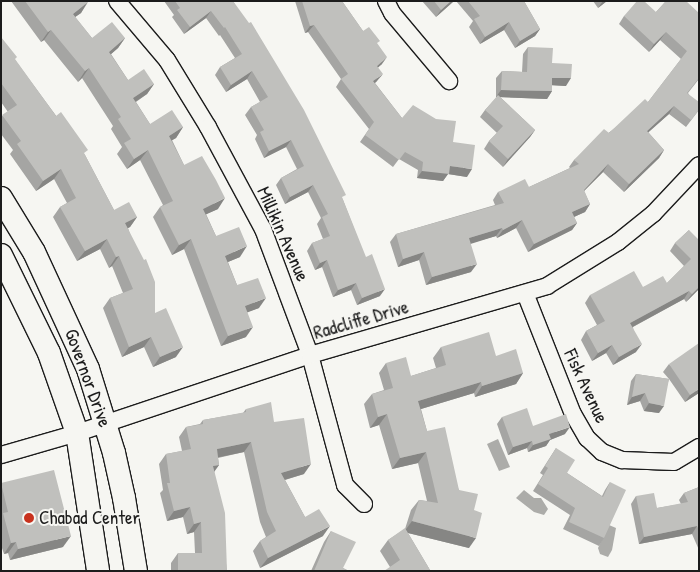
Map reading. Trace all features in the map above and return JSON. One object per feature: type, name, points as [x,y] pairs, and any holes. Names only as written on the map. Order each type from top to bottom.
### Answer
[{"type":"main road","name":"Governor Drive","points":[[1,198],[34,252],[88,369],[106,424],[124,498],[136,571]]},
{"type":"main road","name":"Governor Drive","points":[[1,255],[49,353],[76,433],[98,571]]},
{"type":"street","name":"Millikin Avenue","points":[[117,1],[167,60],[208,127],[262,229],[310,355],[344,485],[364,504]]},
{"type":"street","points":[[386,1],[392,13],[449,81]]},
{"type":"street","name":"Radcliffe Drive","points":[[1,454],[106,424],[310,355],[547,286],[618,242],[653,214],[699,165]]},
{"type":"street","name":"Fisk Avenue","points":[[524,293],[573,414],[587,438],[602,452],[622,460],[674,462],[699,447]]},
{"type":"shaded area","points":[[498,439],[510,467],[499,471],[487,444]]},
{"type":"shaded area","points":[[524,490],[534,498],[541,498],[548,509],[544,515],[534,512],[516,498]]},
{"type":"shaded area","points":[[609,525],[616,528],[612,550],[608,557],[600,554],[598,548]]},
{"type":"building","points":[[25,1],[87,1],[73,14],[92,38],[112,22],[125,38],[109,52],[128,80],[144,69],[154,84],[133,98],[150,124],[172,110],[183,127],[169,136],[184,165],[202,156],[225,198],[203,209],[216,236],[239,227],[247,246],[225,256],[237,285],[258,278],[266,298],[245,306],[253,327],[228,336],[191,239],[179,245],[160,207],[173,201],[148,150],[134,159],[124,143],[131,139],[118,119],[121,117],[89,68],[85,71],[51,30],[48,32]]},
{"type":"building","points":[[175,1],[233,1],[249,23],[251,22],[304,110],[346,195],[342,197],[366,257],[372,254],[385,289],[362,298],[356,283],[338,290],[327,260],[320,263],[312,243],[330,236],[322,217],[328,214],[313,185],[290,197],[281,178],[304,166],[291,140],[269,151],[260,132],[264,130],[251,107],[268,97],[252,71],[231,85],[220,67],[242,54],[225,27],[211,11],[190,27],[177,10],[180,8]]},
{"type":"building","points":[[302,1],[342,1],[363,31],[369,27],[380,41],[377,43],[387,57],[377,66],[383,74],[373,81],[402,118],[413,105],[436,119],[456,121],[453,142],[475,145],[472,169],[450,166],[449,174],[422,171],[423,162],[405,152],[399,160],[365,135],[374,122],[341,79],[348,74],[314,25],[310,26]]},
{"type":"building","points":[[434,1],[451,1],[441,10]]},
{"type":"building","points":[[468,1],[524,1],[540,29],[520,41],[509,22],[485,37],[474,19],[480,16]]},
{"type":"building","points":[[637,1],[644,1],[656,12],[666,1],[686,1],[699,13],[699,78],[687,93],[699,102],[699,110],[691,120],[674,106],[647,131],[664,150],[629,184],[608,164],[584,190],[590,204],[572,212],[577,223],[534,244],[522,220],[503,230],[502,228],[469,238],[477,264],[432,277],[424,252],[403,259],[396,234],[504,203],[498,192],[525,179],[529,187],[579,164],[574,160],[604,129],[609,133],[645,99],[648,102],[687,51],[666,32],[654,44],[624,16]]},
{"type":"building","points":[[1,37],[17,57],[15,59],[56,116],[61,112],[88,150],[84,153],[114,210],[129,202],[137,217],[125,223],[144,260],[146,259],[155,282],[155,313],[166,308],[183,347],[160,357],[151,337],[129,347],[110,298],[133,289],[119,256],[116,257],[107,239],[85,251],[60,207],[76,198],[61,169],[43,181],[17,144],[21,141],[2,115],[17,105],[1,83]]},
{"type":"building","points":[[528,47],[553,48],[552,63],[572,64],[571,78],[552,78],[552,91],[501,90],[502,71],[527,72]]},
{"type":"building","points":[[498,95],[535,130],[508,159],[489,141],[503,126],[485,110]]},
{"type":"building","points":[[689,230],[699,240],[699,287],[692,294],[689,291],[630,323],[642,344],[619,357],[612,345],[598,353],[586,331],[605,321],[590,295],[634,271],[643,287],[663,276],[667,283],[691,259],[675,243]]},
{"type":"building","points":[[489,332],[496,356],[516,349],[523,373],[482,386],[481,382],[418,401],[427,431],[445,427],[459,490],[478,494],[474,510],[482,513],[476,538],[412,521],[419,500],[438,503],[426,452],[400,458],[387,414],[378,417],[372,394],[393,388],[386,363],[406,357],[411,376],[446,365],[441,347]]},
{"type":"building","points":[[699,343],[699,389],[690,395],[669,364]]},
{"type":"building","points":[[636,374],[669,379],[664,406],[649,403],[645,393],[632,397]]},
{"type":"building","points":[[271,402],[274,422],[304,418],[311,464],[281,473],[305,517],[319,509],[330,526],[268,558],[260,541],[276,531],[267,512],[251,442],[217,449],[219,465],[213,466],[225,513],[227,571],[178,571],[178,553],[202,553],[201,522],[194,524],[190,507],[174,511],[167,483],[170,483],[166,454],[191,449],[186,427],[203,424],[203,420],[246,412],[246,409]]},
{"type":"building","points":[[527,408],[533,426],[566,414],[570,427],[549,434],[551,439],[533,445],[532,441],[513,447],[502,417]]},
{"type":"building","points":[[556,448],[575,460],[567,473],[603,497],[610,482],[626,490],[604,538],[569,522],[575,508],[538,484],[548,468],[545,466]]},
{"type":"building","name":"Chabad Center","points":[[54,470],[71,536],[18,549],[16,542],[11,543],[3,513],[8,512],[1,483]]},
{"type":"building","points":[[699,487],[699,530],[697,526],[644,537],[636,496],[654,493],[657,508],[688,502],[684,493]]},
{"type":"building","points":[[405,528],[429,571],[384,571],[400,560],[388,540]]},
{"type":"building","points":[[331,531],[356,542],[343,568],[349,571],[314,571]]},
{"type":"place","name":"Chabad Center","points":[[29,518]]}]
